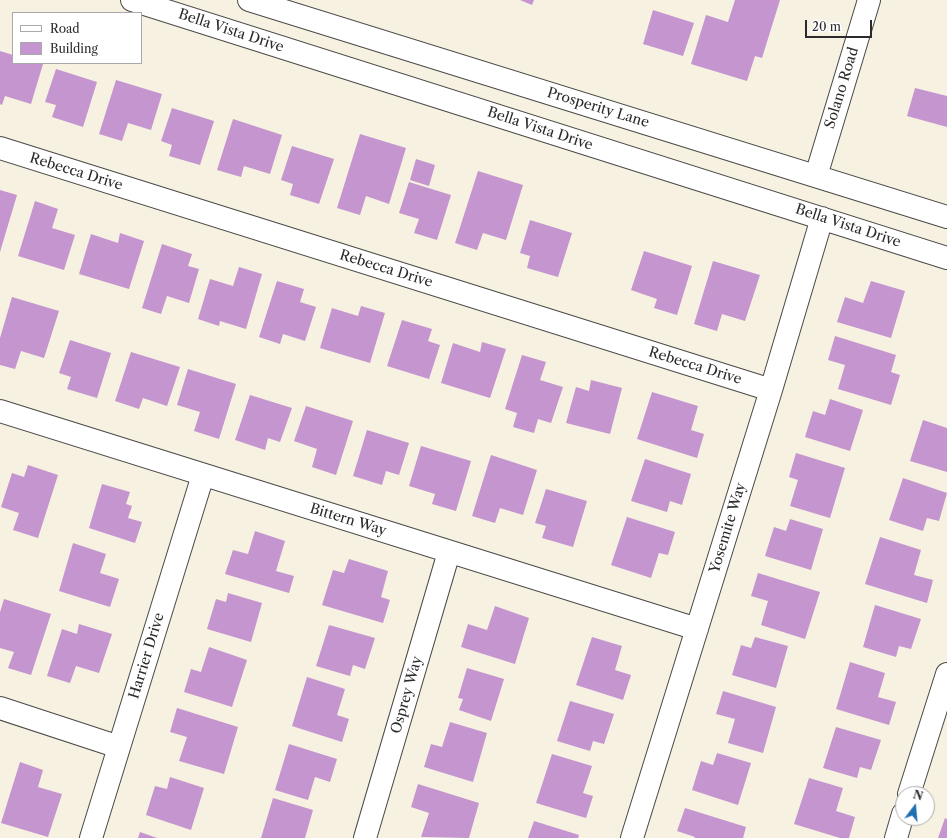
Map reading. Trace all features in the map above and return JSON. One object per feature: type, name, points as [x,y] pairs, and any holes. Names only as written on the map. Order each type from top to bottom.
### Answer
[{"type":"street","name":"Bella Vista Drive","points":[[132,0],[947,258]]},
{"type":"street","name":"Prosperity Lane","points":[[248,0],[947,217]]},
{"type":"street","name":"Solano Road","points":[[816,176],[869,0]]},
{"type":"street","name":"Rebecca Drive","points":[[0,148],[771,390]]},
{"type":"street","name":"Yosemite Way","points":[[632,838],[771,390],[822,218]]},
{"type":"street","name":"Bittern Way","points":[[0,411],[697,629]]},
{"type":"street","name":"Harrier Drive","points":[[91,838],[203,475]]},
{"type":"street","name":"Osprey Way","points":[[365,838],[449,552]]},
{"type":"street","points":[[912,786],[947,674]]},
{"type":"street","points":[[0,708],[119,747]]},
{"type":"street","points":[[896,838],[900,826]]},
{"type":"building","points":[[520,0],[534,0],[532,5]]},
{"type":"building","points":[[735,0],[780,0],[762,58],[755,56],[747,81],[691,64],[706,15],[728,22]]},
{"type":"building","points":[[653,10],[694,23],[683,56],[643,44]]},
{"type":"building","points":[[0,51],[12,55],[12,64],[43,64],[31,104],[5,96],[2,105],[0,104]]},
{"type":"building","points":[[56,69],[97,82],[83,127],[52,117],[56,105],[45,102]]},
{"type":"building","points":[[116,80],[162,94],[151,130],[128,123],[122,141],[99,134]]},
{"type":"building","points":[[915,88],[947,96],[947,127],[907,116]]},
{"type":"building","points":[[172,108],[214,121],[200,165],[169,156],[172,145],[161,141]]},
{"type":"building","points":[[233,119],[282,135],[270,174],[244,166],[241,177],[217,170]]},
{"type":"building","points":[[360,134],[406,148],[389,204],[366,196],[360,215],[337,208]]},
{"type":"building","points":[[292,146],[334,159],[319,204],[290,195],[293,184],[281,180]]},
{"type":"building","points":[[416,159],[435,165],[429,186],[410,180]]},
{"type":"building","points":[[478,171],[523,185],[506,240],[483,233],[477,250],[455,243]]},
{"type":"building","points":[[409,182],[451,195],[437,240],[414,233],[419,219],[399,213]]},
{"type":"building","points":[[0,190],[17,195],[0,252]]},
{"type":"building","points":[[35,201],[58,209],[52,228],[75,235],[64,270],[18,256]]},
{"type":"building","points":[[530,220],[572,233],[558,277],[527,268],[530,256],[520,253]]},
{"type":"building","points":[[120,233],[144,241],[129,289],[79,274],[91,234],[118,243]]},
{"type":"building","points":[[162,244],[192,254],[188,266],[199,269],[189,303],[167,296],[161,314],[142,308]]},
{"type":"building","points":[[644,251],[692,266],[677,315],[654,308],[657,299],[631,290]]},
{"type":"building","points":[[713,261],[760,275],[745,321],[722,314],[717,331],[694,324]]},
{"type":"building","points":[[239,267],[262,274],[246,329],[220,321],[219,326],[198,319],[210,279],[233,286]]},
{"type":"building","points":[[277,281],[304,289],[300,302],[316,307],[305,341],[283,334],[280,344],[259,337]]},
{"type":"building","points":[[871,281],[905,291],[891,338],[837,322],[845,297],[863,303]]},
{"type":"building","points":[[12,297],[59,311],[44,358],[21,351],[15,369],[0,365],[0,338]]},
{"type":"building","points":[[361,306],[385,313],[370,363],[320,348],[332,308],[358,316]]},
{"type":"building","points":[[402,320],[432,329],[428,341],[440,345],[429,379],[387,366]]},
{"type":"building","points":[[835,336],[896,355],[891,372],[900,375],[891,405],[838,389],[845,365],[828,360]]},
{"type":"building","points":[[70,340],[111,353],[97,398],[67,389],[71,377],[59,373]]},
{"type":"building","points":[[482,342],[506,349],[490,398],[441,383],[453,343],[480,352]]},
{"type":"building","points":[[131,352],[180,367],[167,406],[143,398],[139,409],[115,401]]},
{"type":"building","points":[[522,355],[546,362],[540,380],[563,387],[551,423],[538,419],[534,433],[513,427],[517,413],[505,409]]},
{"type":"building","points":[[188,369],[236,384],[219,439],[194,431],[200,412],[177,405]]},
{"type":"building","points":[[591,380],[622,388],[610,434],[566,423],[576,387],[589,391]]},
{"type":"building","points":[[652,392],[698,406],[691,430],[704,434],[697,458],[637,439]]},
{"type":"building","points":[[250,395],[292,408],[280,442],[268,438],[265,450],[235,440]]},
{"type":"building","points":[[830,399],[863,410],[850,451],[805,437],[813,411],[825,415]]},
{"type":"building","points":[[306,406],[353,421],[336,475],[312,467],[317,449],[294,441]]},
{"type":"building","points":[[923,420],[947,428],[947,472],[910,461]]},
{"type":"building","points":[[367,430],[409,443],[399,475],[386,471],[382,485],[353,476]]},
{"type":"building","points":[[421,446],[471,461],[456,511],[432,504],[435,494],[409,486]]},
{"type":"building","points":[[796,453],[845,468],[830,518],[790,506],[798,480],[789,477]]},
{"type":"building","points":[[491,455],[537,470],[523,515],[500,508],[495,523],[472,516]]},
{"type":"building","points":[[645,459],[691,474],[682,505],[670,501],[667,512],[631,501]]},
{"type":"building","points":[[28,465],[58,475],[38,538],[13,530],[19,513],[1,507],[12,473],[24,477]]},
{"type":"building","points":[[903,478],[947,493],[939,521],[927,518],[923,531],[889,520]]},
{"type":"building","points":[[102,484],[130,492],[126,504],[132,506],[128,518],[142,522],[135,543],[89,528]]},
{"type":"building","points":[[546,489],[587,501],[573,547],[542,538],[546,526],[535,523]]},
{"type":"building","points":[[627,517],[675,532],[668,555],[659,553],[651,578],[611,565]]},
{"type":"building","points":[[790,519],[823,529],[811,570],[765,556],[774,527],[786,531]]},
{"type":"building","points":[[255,531],[285,541],[276,571],[294,576],[289,593],[225,574],[233,550],[248,554]]},
{"type":"building","points":[[880,537],[921,550],[914,575],[933,580],[927,603],[865,584]]},
{"type":"building","points":[[73,543],[106,554],[100,573],[119,579],[110,607],[59,591]]},
{"type":"building","points":[[349,559],[388,571],[381,597],[390,600],[383,623],[322,605],[333,570],[344,573]]},
{"type":"building","points":[[758,573],[820,592],[805,639],[761,625],[768,601],[751,596]]},
{"type":"building","points":[[228,593],[262,603],[251,642],[207,629],[216,599],[226,602]]},
{"type":"building","points":[[4,599],[51,614],[31,675],[8,668],[14,652],[0,648],[0,612]]},
{"type":"building","points":[[875,605],[921,619],[911,649],[899,646],[896,657],[863,647]]},
{"type":"building","points":[[495,606],[529,618],[515,664],[461,647],[468,624],[487,630]]},
{"type":"building","points":[[79,624],[112,634],[99,673],[76,666],[70,683],[47,676],[62,629],[77,634]]},
{"type":"building","points":[[329,625],[375,638],[365,669],[353,665],[350,676],[316,666]]},
{"type":"building","points":[[592,637],[622,646],[615,670],[631,675],[623,700],[576,685]]},
{"type":"building","points":[[755,637],[788,646],[776,688],[732,675],[741,645],[751,648]]},
{"type":"building","points":[[209,647],[247,660],[232,707],[184,692],[191,669],[201,672]]},
{"type":"building","points":[[850,662],[885,673],[878,697],[896,702],[889,725],[836,709]]},
{"type":"building","points":[[467,668],[504,679],[491,721],[459,710],[463,699],[458,698]]},
{"type":"building","points":[[307,677],[345,689],[337,715],[349,719],[342,742],[292,726]]},
{"type":"building","points":[[723,691],[776,707],[763,753],[728,743],[735,719],[716,714]]},
{"type":"building","points":[[570,701],[614,714],[604,744],[593,741],[590,751],[557,741]]},
{"type":"building","points":[[177,708],[238,727],[224,774],[179,761],[187,737],[170,732]]},
{"type":"building","points":[[450,722],[487,733],[473,782],[424,767],[431,744],[442,747]]},
{"type":"building","points":[[836,727],[881,740],[871,770],[860,767],[857,778],[823,768]]},
{"type":"building","points":[[289,744],[337,759],[330,782],[315,777],[308,800],[275,790]]},
{"type":"building","points":[[717,753],[751,763],[738,805],[692,790],[701,761],[713,765]]},
{"type":"building","points":[[552,754],[592,766],[583,793],[593,796],[586,818],[536,803]]},
{"type":"building","points":[[20,762],[43,770],[38,787],[62,794],[48,837],[1,823]]},
{"type":"building","points":[[170,777],[204,788],[191,830],[146,815],[155,786],[167,789]]},
{"type":"building","points":[[809,778],[843,788],[836,811],[855,817],[849,838],[840,838],[794,824]]},
{"type":"building","points":[[418,784],[479,803],[469,838],[421,837],[429,813],[411,807]]},
{"type":"building","points":[[273,798],[313,810],[305,838],[261,838]]},
{"type":"building","points":[[685,808],[746,827],[743,838],[694,838],[695,837],[677,831]]},
{"type":"building","points":[[945,818],[947,819],[947,838],[938,838]]},
{"type":"building","points":[[534,821],[579,835],[578,838],[528,838]]},
{"type":"building","points":[[140,832],[157,838],[138,838]]}]
